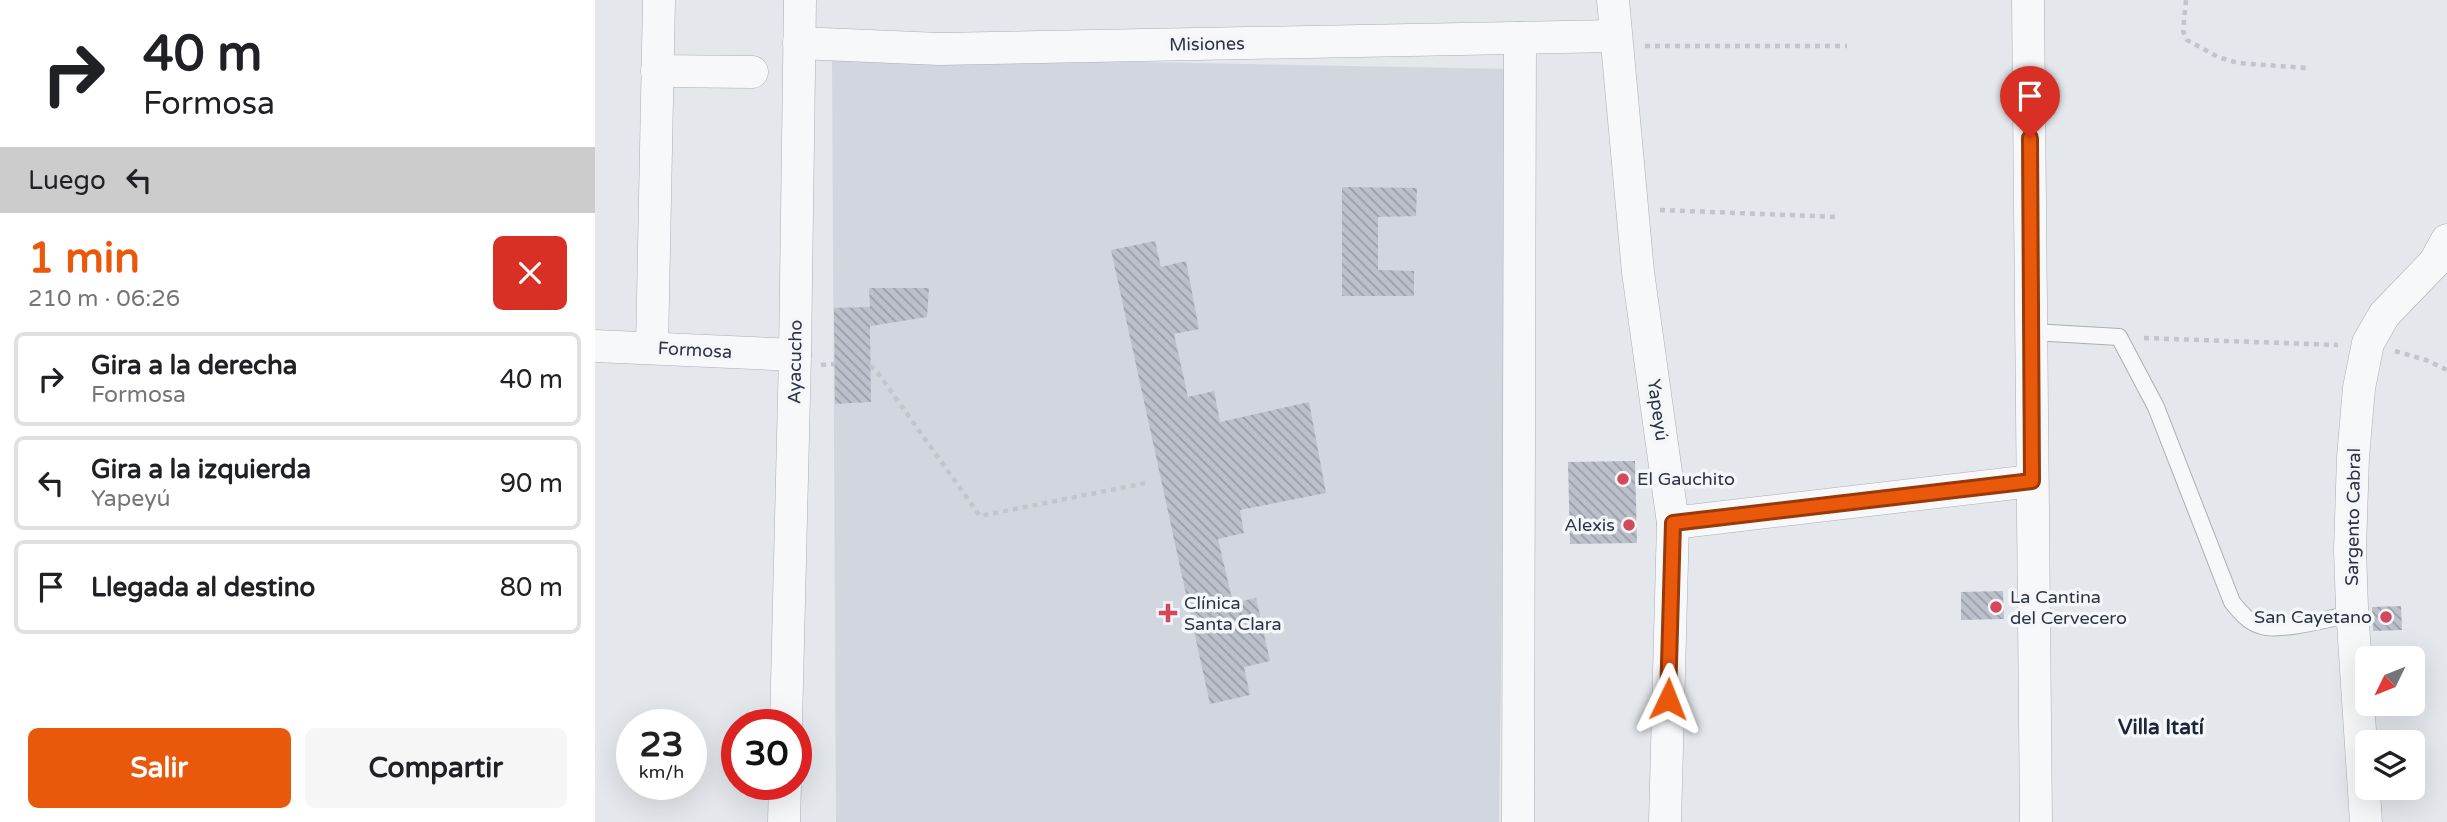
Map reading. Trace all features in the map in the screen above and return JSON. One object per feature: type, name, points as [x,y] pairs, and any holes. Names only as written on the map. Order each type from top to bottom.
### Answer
[{"type":"street","points":[[652,348],[659,0]]},
{"type":"street","name":"Ayacucho","points":[[786,709],[800,0]]},
{"type":"street","name":"Yapeyú","points":[[1613,0],[1631,209],[1673,523],[1665,822]]},
{"type":"street","points":[[2028,0],[2036,822]]},
{"type":"street","points":[[1518,822],[1520,38]]},
{"type":"street","name":"Misiones","points":[[799,43],[939,49],[1520,38],[1616,41]]},
{"type":"street","points":[[657,71],[752,72]]},
{"type":"street","name":"Sargento Cabral","points":[[2366,822],[2350,550],[2353,457],[2359,388],[2368,343],[2384,314],[2435,262],[2447,240]]},
{"type":"street","name":"Formosa","points":[[595,346],[795,355]]},
{"type":"street","points":[[1673,523],[2032,481]]},
{"type":"street","points":[[784,822],[785,800]]},
{"type":"lane","points":[[2032,332],[2119,337],[2156,407],[2232,602],[2245,617],[2260,626],[2274,628],[2352,614]]},
{"type":"path","points":[[2186,0],[2183,31],[2187,40],[2218,57],[2238,63],[2307,68]]},
{"type":"path","points":[[1616,41],[1847,46]]},
{"type":"path","points":[[1631,209],[1839,217]]},
{"type":"path","points":[[2119,337],[2349,345],[2368,343],[2426,360],[2447,370]]},
{"type":"path","points":[[870,366],[875,369],[980,516],[1146,483]]},
{"type":"shaded area","name":"Clínica Santa Clara","points":[[832,56],[1509,69],[1499,822],[836,822]]},
{"type":"building","points":[[1342,187],[1417,188],[1416,216],[1378,217],[1378,270],[1414,271],[1414,296],[1342,296]]},
{"type":"building","points":[[1155,241],[1161,267],[1186,261],[1199,329],[1174,334],[1188,397],[1214,391],[1220,422],[1309,402],[1326,493],[1240,510],[1244,533],[1218,539],[1233,603],[1256,598],[1270,661],[1244,667],[1250,695],[1210,704],[1111,250]]},
{"type":"building","points":[[869,288],[929,288],[927,317],[870,326],[871,402],[835,404],[834,308],[870,307]]},
{"type":"building","points":[[1635,461],[1637,543],[1570,544],[1568,462]]},
{"type":"building","points":[[2003,591],[2004,619],[1961,620],[1961,592]]},
{"type":"building","points":[[2401,606],[2402,630],[2373,631],[2372,607]]},
{"type":"place","name":"El Gauchito","points":[[1623,479]]},
{"type":"place","name":"Alexis","points":[[1629,525]]},
{"type":"place","name":"La Cantina del Cervecero","points":[[1996,607]]},
{"type":"place","name":"Clínica Santa Clara","points":[[1168,613]]},
{"type":"place","name":"San Cayetano","points":[[2386,617]]},
{"type":"district","name":"Villa Itatí","points":[[2161,727]]},
{"type":"route","points":[[1668,699],[1673,523],[2032,481],[2030,138]]}]
